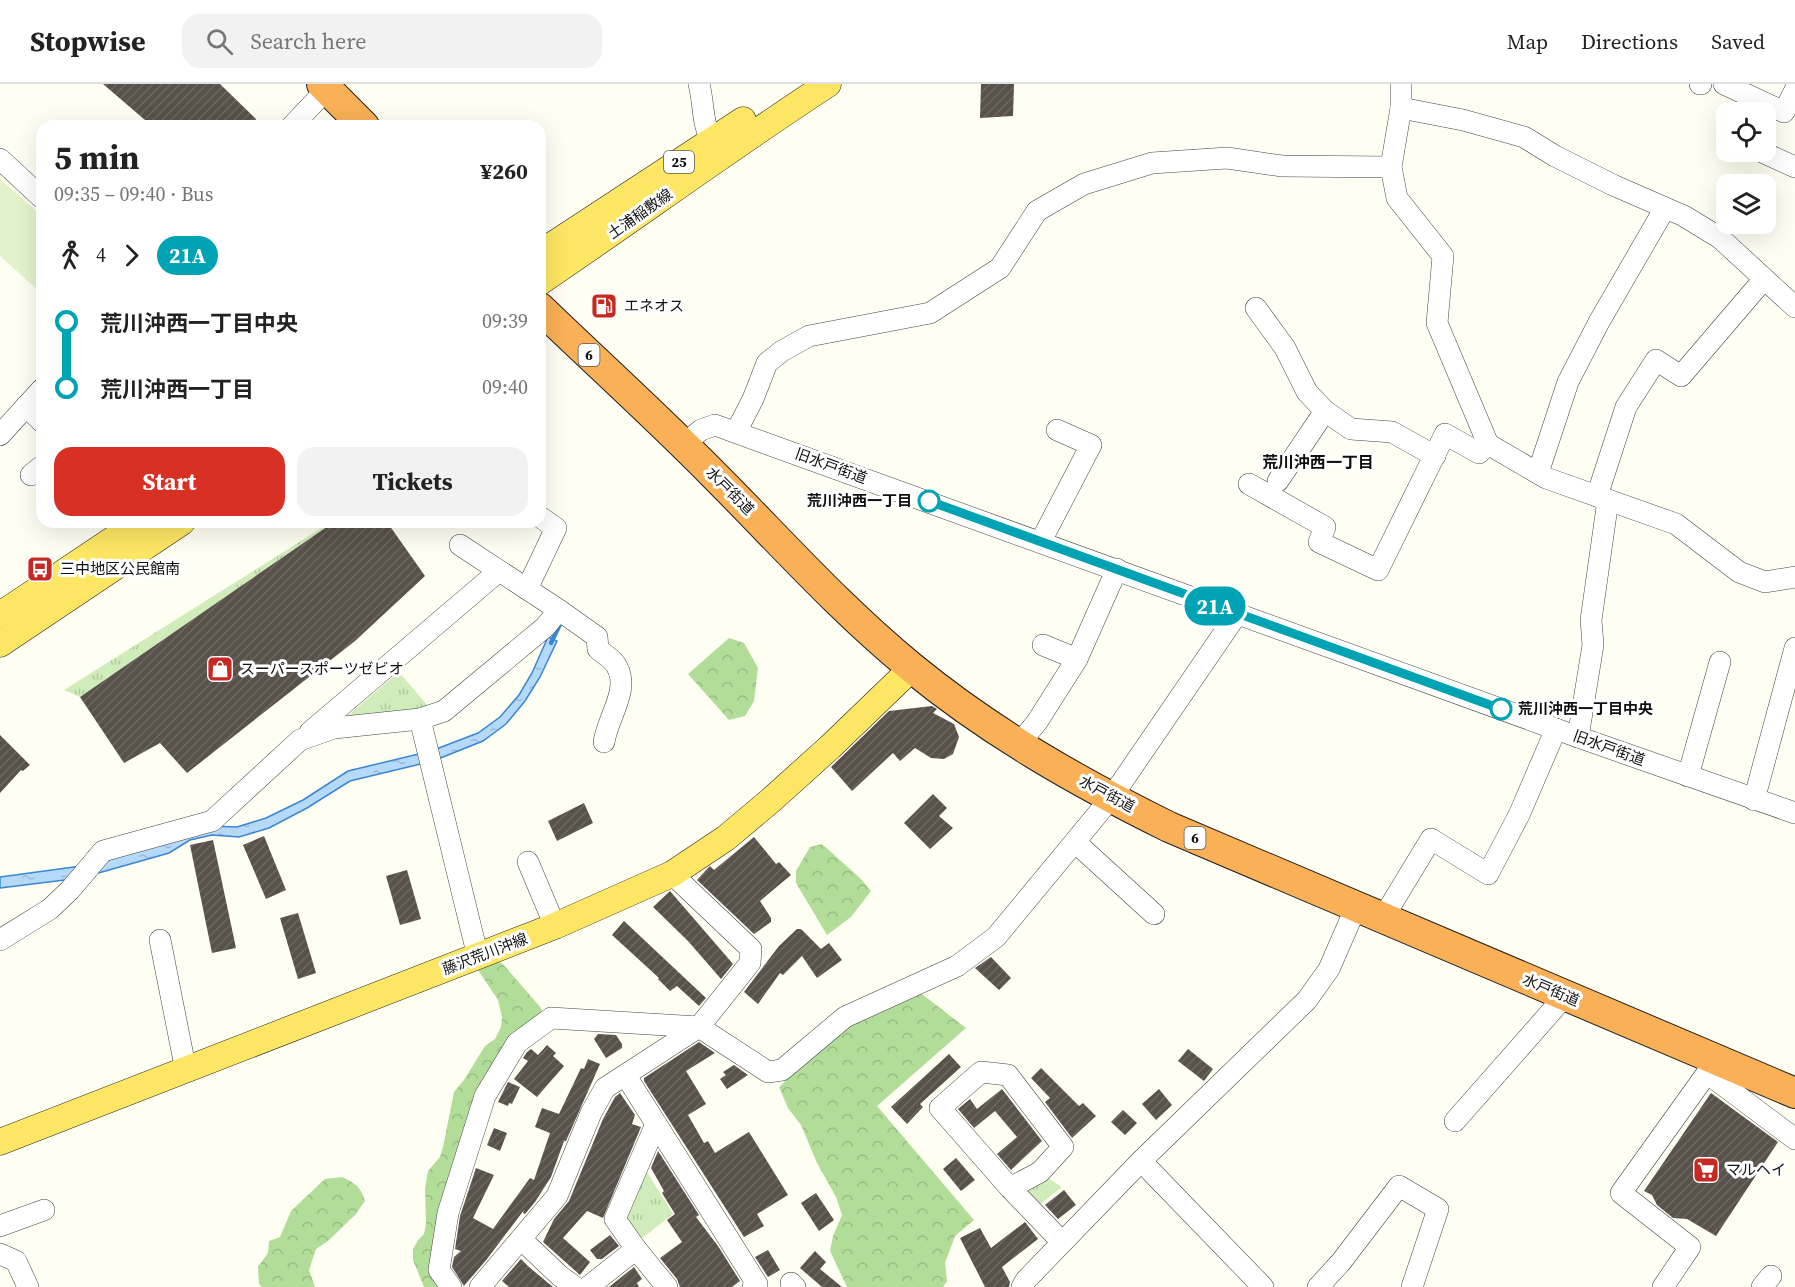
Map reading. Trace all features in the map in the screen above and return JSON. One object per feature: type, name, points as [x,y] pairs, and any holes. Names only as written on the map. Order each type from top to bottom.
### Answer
[{"type":"highway","points":[[324,86],[358,120]]},
{"type":"highway","name":"水戸街道","points":[[546,314],[683,445],[847,609],[912,668],[1018,745],[1111,798],[1169,827],[1565,996],[1710,1066],[1795,1093]]},
{"type":"main road","name":"土浦稲敷線","points":[[546,249],[798,84]]},
{"type":"main road","name":"土浦稲敷線","points":[[546,278],[668,195],[750,135],[828,84]]},
{"type":"main road","points":[[0,615],[130,528]]},
{"type":"main road","points":[[0,644],[173,528]]},
{"type":"main road","name":"藤沢荒川沖線","points":[[0,1142],[478,957],[672,874],[726,838],[770,801],[912,668]]},
{"type":"street","points":[[699,84],[705,129],[711,141]]},
{"type":"street","points":[[1401,84],[1401,108],[1391,167],[1397,198],[1443,256],[1437,323],[1488,444],[1538,473],[1676,524],[1739,572],[1764,582],[1795,577]]},
{"type":"street","points":[[1724,84],[1784,112],[1795,90]]},
{"type":"street","points":[[297,120],[324,86]]},
{"type":"street","points":[[1401,108],[1463,120],[1524,137],[1555,156],[1684,216],[1720,238],[1795,308]]},
{"type":"street","points":[[736,432],[753,399],[767,363],[782,351],[809,336],[930,313],[1000,268],[1037,211],[1084,184],[1152,163],[1227,158],[1282,166],[1391,167]]},
{"type":"street","points":[[1776,158],[1795,167]]},
{"type":"street","points":[[0,159],[36,192]]},
{"type":"street","points":[[1538,473],[1568,382],[1599,322],[1665,208]]},
{"type":"street","points":[[1578,737],[1593,645],[1591,620],[1603,498],[1626,407],[1656,360],[1681,376],[1764,279]]},
{"type":"street","points":[[1256,308],[1285,348],[1307,392],[1325,411],[1351,429],[1392,432],[1435,456]]},
{"type":"street","points":[[0,435],[36,395]]},
{"type":"street","points":[[26,406],[36,416]]},
{"type":"street","points":[[1278,481],[1325,411]]},
{"type":"street","name":"旧水戸街道","points":[[683,445],[701,430],[716,425],[1578,737],[1795,813]]},
{"type":"street","points":[[1041,541],[1091,445],[1057,430]]},
{"type":"street","points":[[1249,484],[1325,527],[1319,542],[1378,570],[1445,434],[1479,453],[1488,444]]},
{"type":"street","points":[[527,590],[556,528],[546,521]]},
{"type":"street","points":[[460,545],[559,610],[597,638],[598,649],[615,663],[622,679],[619,699],[607,726],[604,742]]},
{"type":"street","points":[[1018,745],[1037,722],[1077,659],[1117,569]]},
{"type":"street","points":[[0,940],[50,909],[70,890],[103,851],[212,821],[300,740],[499,571]]},
{"type":"street","points":[[300,740],[334,728],[420,719],[444,711],[546,627],[559,610]]},
{"type":"street","points":[[451,1287],[439,1270],[448,1213],[485,1096],[517,1043],[551,1018],[699,1027],[768,1072],[782,1070],[845,1017],[957,966],[996,937],[1111,798],[1237,614]]},
{"type":"street","points":[[1043,645],[1077,659]]},
{"type":"street","points":[[1754,800],[1795,648]]},
{"type":"street","points":[[1688,776],[1720,662]]},
{"type":"street","points":[[420,719],[478,957]]},
{"type":"street","points":[[1383,918],[1431,839],[1488,874],[1519,815],[1556,729]]},
{"type":"street","points":[[1075,842],[1154,914]]},
{"type":"street","points":[[528,862],[555,926]]},
{"type":"street","points":[[480,1287],[557,1196],[591,1113],[605,1088],[699,1027],[750,963],[751,949],[672,874]]},
{"type":"street","points":[[1022,1287],[1026,1280],[1141,1161],[1307,1000],[1329,969],[1356,907]]},
{"type":"street","points":[[160,940],[186,1071]]},
{"type":"street","points":[[1455,1121],[1565,996]]},
{"type":"street","points":[[1663,1287],[1690,1247],[1621,1193],[1710,1066],[1795,1139]]},
{"type":"street","points":[[1010,1188],[1040,1172],[1063,1147],[1008,1075],[981,1072],[940,1108],[1010,1188],[1062,1242]]},
{"type":"street","points":[[626,1076],[757,1284],[753,1287]]},
{"type":"street","points":[[656,1124],[615,1219],[667,1287]]},
{"type":"street","points":[[1141,1161],[1254,1284]]},
{"type":"street","points":[[1318,1287],[1341,1262],[1399,1186],[1438,1209],[1412,1287]]},
{"type":"street","points":[[0,1226],[45,1210]]},
{"type":"street","points":[[521,1239],[575,1287]]},
{"type":"street","points":[[588,1287],[636,1248]]},
{"type":"street","points":[[0,1254],[16,1261],[28,1287]]},
{"type":"green space","points":[[0,179],[36,211],[36,288],[0,256]]},
{"type":"green space","points":[[321,528],[325,528],[80,697],[64,690]]},
{"type":"green space","points":[[729,638],[744,643],[758,668],[754,701],[745,716],[729,720],[688,674]]},
{"type":"green space","points":[[399,672],[427,705],[441,708],[337,725]]},
{"type":"green space","points":[[822,844],[871,891],[851,917],[827,935],[796,883],[796,871],[810,847]]},
{"type":"green space","points":[[493,960],[502,963],[541,1008],[543,1016],[526,1031],[446,1204],[446,1287],[424,1287],[413,1260],[413,1249],[424,1234],[426,1224],[425,1189],[428,1171],[440,1157],[454,1092],[485,1046],[495,1039],[501,1027],[502,1017],[498,1000],[478,970]]},
{"type":"green space","points":[[918,991],[966,1028],[877,1106],[974,1220],[955,1236],[945,1263],[947,1281],[943,1287],[847,1287],[830,1251],[833,1236],[842,1215],[836,1197],[817,1163],[801,1125],[788,1108],[779,1087],[849,1022]]},
{"type":"green space","points":[[643,1166],[673,1214],[637,1242],[621,1218]]},
{"type":"green space","points":[[1043,1175],[1062,1187],[1034,1209],[1015,1189]]},
{"type":"green space","points":[[342,1177],[357,1186],[365,1201],[355,1215],[328,1241],[316,1249],[309,1270],[315,1287],[262,1287],[259,1284],[258,1267],[268,1253],[269,1241],[280,1237],[291,1211],[325,1179]]},
{"type":"water","points":[[548,637],[557,641],[540,677],[525,701],[506,724],[483,741],[433,761],[350,781],[269,828],[239,837],[212,835],[190,840],[169,853],[73,879],[0,888],[0,877],[96,864],[210,826],[237,827],[266,818],[303,800],[348,771],[431,751],[478,733],[500,717],[519,695]]},
{"type":"building","points":[[103,84],[220,84],[256,119],[255,120],[145,120]]},
{"type":"building","points":[[981,84],[1014,84],[1013,116],[980,118]]},
{"type":"building","name":"スーパースポーツゼビオ","points":[[325,528],[391,528],[425,576],[355,641],[187,773],[160,743],[124,763],[80,697]]},
{"type":"building","points":[[932,706],[937,709],[933,713],[954,724],[959,737],[953,754],[944,759],[931,758],[915,748],[900,761],[893,753],[852,791],[831,767],[889,711]]},
{"type":"building","points":[[0,735],[30,765],[23,771],[21,770],[0,793]]},
{"type":"building","points":[[933,794],[947,808],[939,816],[953,828],[930,849],[904,823]]},
{"type":"building","points":[[584,803],[593,823],[557,841],[548,821]]},
{"type":"building","points":[[264,836],[286,890],[266,899],[243,845]]},
{"type":"building","points":[[754,837],[776,864],[779,862],[791,875],[760,901],[771,918],[771,922],[754,934],[697,880],[710,866],[714,870]]},
{"type":"building","points":[[213,840],[236,948],[212,953],[190,845]]},
{"type":"building","points":[[407,870],[421,919],[400,925],[386,876]]},
{"type":"building","points":[[670,891],[733,964],[721,979],[688,941],[653,907]]},
{"type":"building","points":[[298,913],[316,973],[298,979],[280,918]]},
{"type":"building","points":[[624,921],[706,998],[699,1006],[677,986],[670,991],[612,935]]},
{"type":"building","points":[[797,929],[801,929],[821,949],[829,943],[842,960],[817,978],[802,956],[783,975],[780,973],[758,1004],[744,992],[779,946]]},
{"type":"building","points":[[991,957],[1011,978],[999,990],[975,968]]},
{"type":"building","points":[[598,1034],[616,1035],[622,1048],[606,1058],[594,1039]]},
{"type":"building","points":[[699,1042],[715,1053],[686,1071],[706,1104],[688,1115],[704,1143],[708,1141],[715,1153],[749,1132],[788,1195],[757,1214],[764,1226],[744,1237],[644,1081],[644,1078]]},
{"type":"building","points":[[547,1045],[556,1053],[553,1056],[564,1066],[537,1097],[514,1079],[528,1061],[523,1058],[527,1052],[531,1049],[538,1055]]},
{"type":"building","points":[[1188,1049],[1213,1069],[1204,1081],[1178,1061]]},
{"type":"building","points":[[949,1054],[961,1067],[920,1104],[923,1107],[907,1124],[891,1107]]},
{"type":"building","points":[[588,1059],[600,1064],[566,1141],[564,1141],[551,1177],[535,1202],[525,1214],[524,1210],[464,1286],[452,1267],[454,1257],[461,1251],[455,1249],[460,1216],[476,1168],[494,1175],[473,1218],[493,1229],[530,1178],[534,1180],[550,1133],[535,1127],[542,1108],[559,1114],[581,1068],[584,1069]]},
{"type":"building","points":[[734,1065],[748,1075],[727,1089],[720,1079],[726,1075],[723,1072]]},
{"type":"building","points":[[1041,1068],[1079,1106],[1083,1103],[1096,1116],[1072,1138],[1045,1102],[1050,1098],[1031,1078]]},
{"type":"building","points":[[508,1082],[520,1087],[512,1104],[509,1103],[508,1106],[498,1102]]},
{"type":"building","points":[[1002,1089],[1042,1141],[1011,1170],[997,1154],[1017,1137],[995,1111],[974,1128],[958,1109],[970,1099],[977,1109]]},
{"type":"building","points":[[1159,1089],[1172,1105],[1156,1120],[1142,1104]]},
{"type":"building","points":[[620,1093],[635,1115],[632,1124],[641,1127],[603,1218],[587,1211],[563,1238],[590,1262],[580,1275],[543,1242],[554,1219],[569,1201],[603,1119],[615,1097]]},
{"type":"building","points":[[1711,1093],[1778,1142],[1716,1236],[1687,1219],[1673,1218],[1657,1205],[1652,1195],[1644,1191]]},
{"type":"building","points":[[1123,1110],[1137,1123],[1125,1135],[1111,1122]]},
{"type":"building","points":[[494,1128],[507,1133],[500,1151],[487,1145]]},
{"type":"building","points":[[658,1151],[699,1215],[696,1217],[740,1281],[732,1287],[680,1287],[677,1279],[660,1258],[682,1242],[667,1220],[675,1214],[662,1193],[664,1191],[651,1168]]},
{"type":"building","points":[[956,1158],[975,1180],[961,1191],[943,1169]]},
{"type":"building","points":[[1064,1190],[1076,1205],[1058,1219],[1045,1205]]},
{"type":"building","points":[[816,1193],[834,1220],[819,1231],[801,1203]]},
{"type":"building","points":[[1025,1222],[1038,1239],[1002,1267],[1010,1282],[1009,1287],[985,1287],[960,1238],[980,1228],[991,1248]]},
{"type":"building","points":[[610,1235],[619,1246],[602,1259],[597,1259],[590,1250]]},
{"type":"building","points":[[768,1250],[780,1270],[768,1277],[755,1257]]},
{"type":"building","points":[[815,1251],[826,1262],[820,1269],[842,1287],[822,1287],[800,1268]]},
{"type":"building","points":[[521,1259],[553,1287],[509,1287],[502,1281]]},
{"type":"building","points":[[634,1267],[642,1279],[637,1283],[639,1287],[609,1287]]},
{"type":"waterway","points":[[551,643],[560,624]]},
{"type":"bus line","name":"21A","points":[[929,501],[1501,709]]},
{"type":"place","name":"エネオス","points":[[604,306]]},
{"type":"place","name":"荒川沖西一丁目","points":[[929,501]]},
{"type":"place","name":"三中地区公民館南","points":[[40,569]]},
{"type":"place","name":"スーパースポーツゼビオ","points":[[220,669]]},
{"type":"place","name":"荒川沖西一丁目中央","points":[[1501,709]]},
{"type":"place","name":"マルヘイ","points":[[1706,1170]]},
{"type":"district","name":"荒川沖西一丁目","points":[[1318,462]]}]
